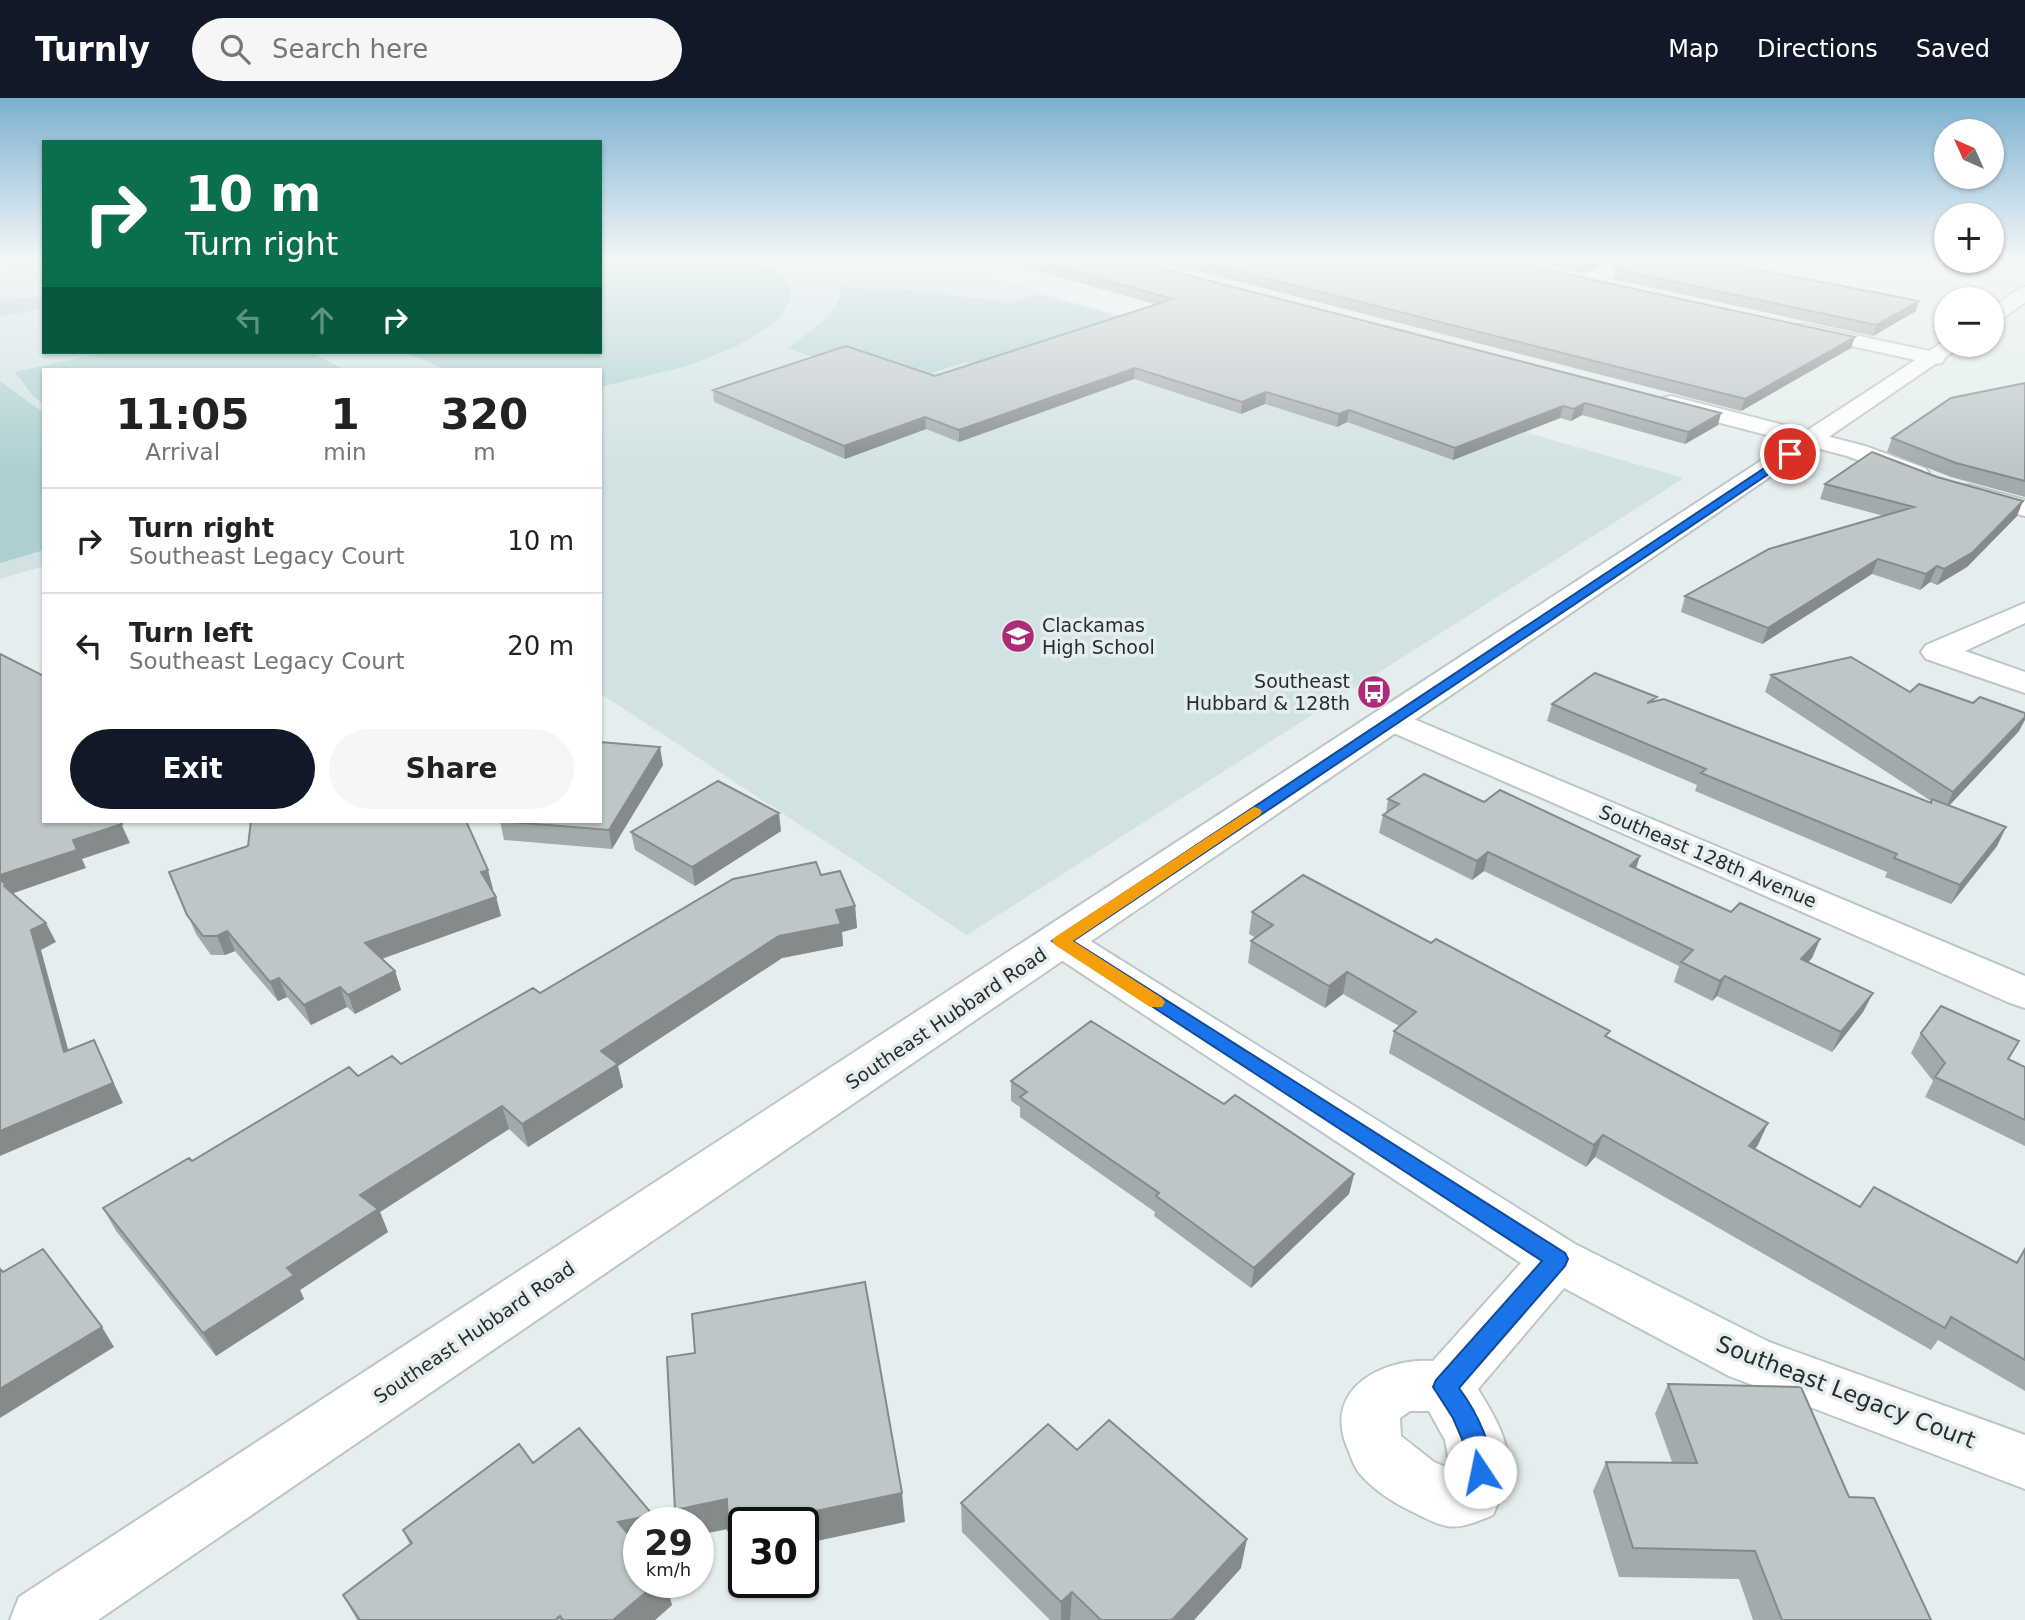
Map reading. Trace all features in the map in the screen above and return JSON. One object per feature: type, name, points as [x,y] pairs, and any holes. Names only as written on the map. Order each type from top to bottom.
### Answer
[{"type":"main road","points":[[1805,330],[1934,358]]},
{"type":"main road","name":"Southeast Hubbard Road","points":[[42,1620],[1934,358]]},
{"type":"main road","points":[[1646,396],[1878,458],[1942,484],[2025,508]]},
{"type":"main road","points":[[2025,612],[1937,652],[2025,682]]},
{"type":"main road","name":"Southeast 128th Avenue","points":[[1392,720],[2025,993]]},
{"type":"main road","name":"Southeast Legacy Court","points":[[1061,941],[1557,1259],[1749,1359],[2025,1462]]},
{"type":"main road","points":[[1445,1387],[1557,1259]]},
{"type":"shaded area","name":"Clackamas High School","points":[[0,330],[42,330],[42,354],[602,354],[602,330],[1173,330],[1684,478],[967,935],[602,694],[602,368],[42,368],[42,567],[0,579]]},
{"type":"shaded area","points":[[602,330],[764,330],[735,347],[688,366],[602,387],[602,368],[442,368],[410,354],[602,354]]},
{"type":"shaded area","points":[[812,330],[1106,330],[983,369],[967,362],[891,385],[787,348]]},
{"type":"shaded area","points":[[98,354],[315,354],[341,368],[42,368],[42,403],[33,396],[15,372]]},
{"type":"shaded area","points":[[0,381],[42,412],[42,551],[0,563]]},
{"type":"building","points":[[1077,330],[1400,330],[1721,413],[1688,432],[1585,403],[1574,409],[1563,406],[1455,448],[1349,410],[1339,414],[1266,392],[1242,402],[1135,368],[959,430],[925,417],[844,446],[713,390],[846,346],[935,376]]},
{"type":"building","points":[[1472,330],[1823,330],[1855,337],[1745,399]]},
{"type":"building","points":[[2025,383],[2025,481],[1956,463],[1892,438],[1951,398]]},
{"type":"building","points":[[1872,452],[1937,477],[2023,501],[1973,552],[1944,569],[1937,566],[1926,574],[1878,559],[1768,628],[1685,596],[1769,549],[1914,507],[1825,484]]},
{"type":"building","points":[[0,654],[42,675],[42,823],[122,824],[73,840],[77,850],[0,875]]},
{"type":"building","points":[[1851,657],[1910,692],[1919,684],[1973,703],[1980,697],[2025,713],[2025,717],[1953,792],[1771,675]]},
{"type":"building","points":[[1595,673],[1657,697],[1647,703],[1664,699],[1931,803],[1932,799],[2006,827],[1960,885],[1894,858],[1897,854],[1701,773],[1706,769],[1552,704]]},
{"type":"building","points":[[602,742],[660,747],[609,830],[524,823],[602,823]]},
{"type":"building","points":[[1424,774],[1484,802],[1500,790],[1640,856],[1630,866],[1731,912],[1740,903],[1820,939],[1801,959],[1873,993],[1841,1032],[1725,976],[1720,981],[1681,962],[1693,950],[1488,852],[1477,861],[1383,815],[1399,804],[1388,799]]},
{"type":"building","points":[[718,781],[779,813],[692,867],[631,832]]},
{"type":"building","points":[[251,823],[467,823],[488,870],[481,872],[496,897],[365,943],[395,971],[348,995],[340,987],[304,1005],[279,978],[270,982],[227,931],[217,936],[203,936],[187,915],[169,872],[248,846]]},
{"type":"building","points":[[816,862],[821,875],[840,871],[855,906],[836,910],[841,924],[779,936],[601,1051],[618,1064],[522,1124],[502,1106],[360,1195],[378,1209],[287,1268],[294,1275],[203,1333],[103,1208],[189,1158],[192,1161],[349,1067],[358,1076],[392,1056],[401,1064],[533,988],[540,993],[733,879]]},
{"type":"building","points":[[1303,875],[1431,943],[1436,939],[1610,1031],[1605,1036],[1768,1123],[1749,1146],[1860,1207],[1874,1187],[2017,1263],[2025,1249],[2025,1360],[1951,1317],[1945,1328],[1603,1135],[1594,1145],[1394,1031],[1416,1012],[1347,972],[1329,986],[1251,941],[1273,925],[1252,912]]},
{"type":"building","points":[[0,879],[6,885],[4,886],[46,923],[31,930],[64,1052],[94,1040],[113,1083],[0,1131]]},
{"type":"building","points":[[1941,1006],[2019,1041],[2008,1059],[2025,1067],[2025,1120],[1935,1077],[1945,1063],[1921,1033]]},
{"type":"building","points":[[1091,1021],[1224,1104],[1235,1095],[1354,1174],[1254,1268],[1156,1196],[1159,1193],[1020,1097],[1027,1092],[1011,1081]]},
{"type":"building","points":[[43,1249],[102,1327],[0,1389],[0,1269],[3,1272]]},
{"type":"building","points":[[865,1282],[902,1493],[819,1510],[819,1507],[728,1507],[728,1530],[727,1499],[689,1507],[675,1507],[667,1357],[695,1353],[692,1314]]},
{"type":"building","points":[[1668,1384],[1801,1387],[1849,1497],[1874,1498],[1931,1620],[1782,1620],[1755,1551],[1633,1548],[1606,1462],[1697,1463]]},
{"type":"building","points":[[1109,1420],[1247,1539],[1172,1620],[1101,1620],[1072,1592],[1061,1602],[961,1503],[1048,1424],[1077,1450]]},
{"type":"building","points":[[579,1428],[646,1507],[623,1507],[623,1521],[618,1522],[623,1528],[623,1598],[639,1598],[613,1620],[563,1620],[560,1616],[555,1620],[360,1620],[343,1595],[412,1543],[403,1530],[519,1444],[533,1463]]},
{"type":"slow traffic","points":[[1156,1002],[1061,941],[1254,812]]},
{"type":"place","name":"Clackamas High School","points":[[1018,636]]},
{"type":"place","name":"Southeast Hubbard & 128th","points":[[1374,692]]},
{"type":"route","points":[[1480,1472],[1474,1439],[1463,1412],[1445,1387],[1557,1259],[1061,941],[1790,454]]}]
